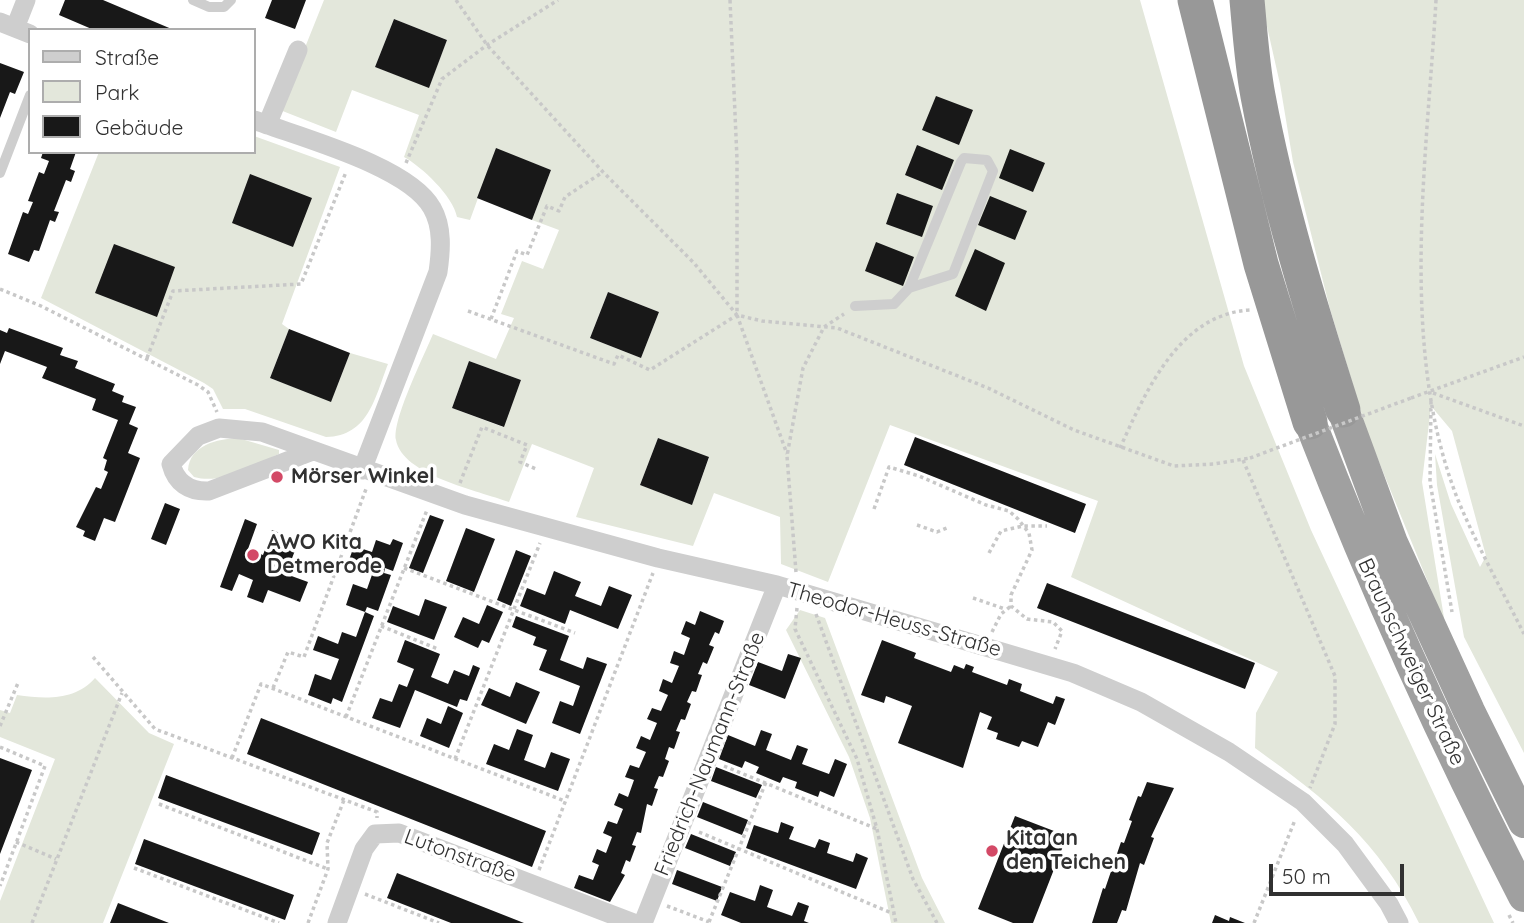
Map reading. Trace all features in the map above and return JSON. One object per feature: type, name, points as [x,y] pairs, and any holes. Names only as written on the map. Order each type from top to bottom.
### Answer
[{"type":"highway","points":[[1195,0],[1261,264],[1310,422]]},
{"type":"highway","points":[[1247,0],[1257,93],[1277,189],[1298,270],[1343,410]]},
{"type":"highway","name":"Braunschweiger Straße","points":[[1343,410],[1392,542],[1469,711],[1524,822]]},
{"type":"highway","name":"Braunschweiger Straße","points":[[1310,422],[1365,562],[1427,702],[1524,896]]},
{"type":"street","points":[[15,28],[26,0]]},
{"type":"street","points":[[298,50],[261,122],[400,178],[431,207],[441,252],[438,272],[367,472]]},
{"type":"street","points":[[219,428],[198,436],[171,464],[175,478],[197,492],[209,491],[313,451]]},
{"type":"street","name":"Theodor-Heuss-Straße","points":[[219,428],[262,432],[453,502],[659,558],[777,585],[1049,665],[1141,702],[1229,752],[1303,802],[1345,844],[1389,904],[1399,923]]},
{"type":"street","name":"Friedrich-Naumann-Straße","points":[[643,923],[777,585]]},
{"type":"street","name":"Lutonstraße","points":[[337,923],[364,849],[375,834],[399,832],[634,923]]},
{"type":"lane","points":[[193,0],[209,7],[223,8],[231,0]]},
{"type":"lane","points":[[0,173],[28,100]]},
{"type":"lane","points":[[855,306],[894,304],[909,288],[961,162],[971,156],[986,160],[993,171],[953,274],[947,279],[909,288]]},
{"type":"path","points":[[456,0],[487,45],[603,172],[694,263],[737,314],[762,321],[824,327],[868,340],[931,368],[988,388],[1074,430],[1120,448],[1174,466],[1243,460],[1524,357]]},
{"type":"path","points":[[400,178],[442,79],[487,45],[558,0]]},
{"type":"path","points":[[730,0],[737,159],[737,314],[787,456]]},
{"type":"path","points":[[1436,0],[1420,294],[1431,392],[1441,444],[1458,500],[1524,634]]},
{"type":"path","points":[[148,358],[173,291],[301,284],[352,157]]},
{"type":"path","points":[[491,318],[517,251],[527,255],[547,206],[559,211],[565,197],[603,172]]},
{"type":"path","points":[[0,289],[148,358],[208,392],[218,413],[219,428]]},
{"type":"path","points":[[855,306],[824,327],[803,368],[787,456],[797,592],[795,629],[857,759],[877,829],[896,923]]},
{"type":"path","points":[[1120,448],[1149,390],[1180,341],[1205,323],[1249,309]]},
{"type":"path","points":[[468,311],[614,364],[618,355],[650,370],[737,314]]},
{"type":"path","points":[[1431,392],[1524,426]]},
{"type":"path","points":[[1431,392],[1430,482],[1454,625]]},
{"type":"path","points":[[453,502],[482,427],[527,445],[520,462],[536,469]]},
{"type":"path","points":[[1243,460],[1335,676],[1335,724],[1284,841],[1254,923]]},
{"type":"path","points":[[874,509],[889,467],[1009,511],[1029,533],[1032,550],[1011,595],[1011,606]]},
{"type":"path","points":[[273,688],[288,652],[303,657],[367,472]]},
{"type":"path","points":[[346,717],[433,495]]},
{"type":"path","points":[[917,525],[937,532],[949,527]]},
{"type":"path","points":[[989,553],[1001,531],[1023,526],[1047,526]]},
{"type":"path","points":[[455,759],[546,529]]},
{"type":"path","points":[[534,883],[659,558]]},
{"type":"path","points":[[404,568],[575,633]]},
{"type":"path","points":[[436,580],[438,575]]},
{"type":"path","points":[[797,592],[813,606],[914,879],[937,923]]},
{"type":"path","points":[[490,601],[492,595]]},
{"type":"path","points":[[973,597],[1005,609]]},
{"type":"path","points":[[986,647],[1005,609],[1011,606]]},
{"type":"path","points":[[1011,606],[1027,619],[1053,622],[1062,631],[1049,665]]},
{"type":"path","points":[[381,626],[438,649]]},
{"type":"path","points":[[93,657],[121,693],[155,729],[377,813],[375,834]]},
{"type":"path","points":[[0,726],[18,683]]},
{"type":"path","points":[[232,758],[261,684],[565,801]]},
{"type":"path","points":[[32,923],[121,693]]},
{"type":"path","points":[[0,747],[45,766],[0,886]]},
{"type":"path","points":[[708,760],[877,829]]},
{"type":"path","points":[[652,900],[710,923],[766,782]]},
{"type":"path","points":[[308,923],[328,869],[327,843],[344,800]]},
{"type":"path","points":[[159,804],[328,869]]},
{"type":"path","points":[[682,825],[894,914]]},
{"type":"path","points":[[16,842],[57,860]]},
{"type":"path","points":[[134,868],[279,923]]},
{"type":"path","points":[[350,889],[439,923]]},
{"type":"green space","points":[[324,0],[1140,0],[1244,366],[1311,530],[1494,923],[1419,923],[1387,868],[1369,845],[1328,805],[1255,748],[1256,713],[1278,672],[1071,577],[1098,501],[890,425],[828,582],[781,564],[780,517],[714,493],[693,546],[576,517],[594,468],[532,444],[509,502],[444,480],[412,463],[401,452],[396,431],[404,403],[433,334],[496,359],[514,318],[501,314],[522,261],[543,269],[559,230],[532,220],[551,170],[496,149],[470,220],[457,217],[450,200],[436,183],[404,157],[419,115],[352,90],[336,132],[280,110]],"holes":[[[394,19],[447,40],[429,87],[375,67]],[[608,292],[659,312],[641,358],[590,338]],[[469,361],[521,380],[503,427],[452,408]],[[658,438],[709,458],[692,504],[640,485]]]},
{"type":"green space","points":[[1261,0],[1524,0],[1524,753],[1464,637],[1437,485],[1435,454],[1451,504],[1480,567],[1486,556],[1452,431],[1431,406],[1422,482],[1445,624],[1368,435],[1330,309],[1293,162],[1280,84]]},
{"type":"green space","points":[[256,137],[340,167],[282,324],[289,329],[270,378],[331,401],[350,353],[388,364],[374,401],[361,422],[352,430],[326,437],[245,409],[223,409],[213,389],[204,383],[41,298],[98,154],[256,154]]},
{"type":"green space","points":[[238,438],[279,450],[279,454],[238,473],[216,478],[194,477],[188,470],[190,461],[199,449],[213,442]]},
{"type":"green space","points":[[800,610],[825,618],[922,878],[945,923],[891,923],[870,818],[849,757],[786,630]]},
{"type":"green space","points":[[95,678],[149,733],[174,744],[103,923],[0,923],[0,901],[55,759],[0,737],[0,710],[10,713],[17,695],[69,695]]},
{"type":"building","points":[[65,0],[103,0],[169,28],[89,28],[59,15]]},
{"type":"building","points":[[272,0],[306,0],[295,29],[265,18]]},
{"type":"building","points":[[394,19],[447,40],[429,88],[375,67]]},
{"type":"building","points":[[0,63],[24,72],[15,94],[10,92],[0,118]]},
{"type":"building","points":[[936,96],[973,110],[959,145],[922,130]]},
{"type":"building","points":[[917,145],[954,160],[942,190],[905,175]]},
{"type":"building","points":[[496,148],[551,170],[532,220],[477,198]]},
{"type":"building","points":[[1010,149],[1045,163],[1033,192],[999,178]]},
{"type":"building","points":[[42,154],[75,154],[70,169],[75,171],[71,182],[66,180],[54,211],[59,212],[55,222],[50,220],[39,251],[34,250],[29,262],[8,254],[23,212],[28,214],[33,202],[28,201],[39,172],[44,174],[49,161],[41,158]]},
{"type":"building","points":[[250,174],[312,198],[293,247],[232,223]]},
{"type":"building","points":[[897,193],[933,206],[922,237],[886,224]]},
{"type":"building","points":[[990,196],[1027,211],[1015,240],[978,225]]},
{"type":"building","points":[[876,242],[914,257],[903,286],[865,271]]},
{"type":"building","points":[[114,244],[175,267],[157,317],[95,293]]},
{"type":"building","points":[[975,249],[1005,263],[986,311],[955,296]]},
{"type":"building","points":[[608,292],[659,312],[641,358],[590,338]]},
{"type":"building","points":[[9,328],[63,348],[60,355],[78,361],[75,368],[115,384],[112,391],[124,396],[122,402],[136,407],[129,424],[138,428],[128,453],[140,458],[115,522],[104,518],[95,541],[83,536],[85,531],[76,527],[96,487],[101,489],[108,472],[104,470],[107,460],[103,458],[118,420],[92,410],[96,399],[42,378],[47,367],[5,351],[0,364],[0,330],[7,333]]},
{"type":"building","points":[[289,329],[350,353],[331,402],[270,378]]},
{"type":"building","points":[[469,361],[521,380],[504,427],[452,408]]},
{"type":"building","points":[[915,437],[1086,504],[1075,533],[904,465]]},
{"type":"building","points":[[658,438],[709,457],[692,505],[640,485]]},
{"type":"building","points":[[165,503],[180,509],[166,545],[151,539]]},
{"type":"building","points":[[430,515],[444,520],[423,573],[409,568]]},
{"type":"building","points":[[245,519],[257,524],[248,549],[263,555],[272,530],[299,540],[286,574],[308,582],[300,602],[268,590],[263,603],[247,597],[253,580],[239,574],[232,591],[220,587]]},
{"type":"building","points":[[466,528],[495,539],[474,592],[446,581]]},
{"type":"building","points":[[393,539],[403,543],[393,571],[385,568],[384,573],[391,575],[378,611],[367,607],[365,612],[346,605],[353,584],[367,589],[374,569],[349,560],[354,546],[372,552],[376,540],[390,545]]},
{"type":"building","points":[[516,550],[531,556],[511,606],[497,600]]},
{"type":"building","points":[[554,571],[581,582],[575,596],[601,606],[609,586],[632,595],[618,629],[570,610],[565,624],[520,606],[527,588],[545,595]]},
{"type":"building","points":[[1047,583],[1255,663],[1245,689],[1037,608]]},
{"type":"building","points":[[425,599],[447,607],[434,640],[387,622],[393,606],[419,616]]},
{"type":"building","points":[[487,605],[503,612],[489,643],[482,640],[478,648],[454,637],[463,617],[479,624]]},
{"type":"building","points":[[700,611],[724,621],[719,634],[715,632],[709,645],[714,647],[707,664],[703,662],[698,674],[702,675],[696,692],[692,691],[687,702],[691,704],[685,720],[681,719],[676,731],[680,732],[674,749],[669,747],[665,759],[669,761],[663,777],[659,776],[654,788],[658,789],[652,806],[647,804],[641,833],[637,832],[632,845],[636,846],[630,862],[626,860],[621,873],[625,875],[610,902],[574,888],[579,875],[593,880],[599,865],[592,862],[597,849],[606,853],[612,837],[603,833],[608,821],[617,824],[623,809],[614,805],[619,793],[628,797],[634,780],[625,777],[630,765],[639,768],[646,752],[636,748],[641,736],[650,740],[657,723],[647,719],[652,708],[661,711],[668,695],[659,691],[663,679],[672,683],[679,666],[670,663],[674,651],[684,655],[690,638],[681,634],[686,621],[695,625]]},
{"type":"building","points":[[365,612],[374,616],[342,702],[333,698],[331,704],[308,695],[315,674],[331,680],[339,659],[313,650],[318,636],[338,644],[342,632],[356,637]]},
{"type":"building","points":[[516,616],[569,636],[560,660],[583,669],[587,657],[607,664],[580,734],[552,723],[560,701],[573,706],[580,686],[539,670],[547,650],[533,645],[536,637],[512,627]]},
{"type":"building","points":[[405,640],[440,654],[431,677],[448,684],[454,670],[469,676],[473,665],[480,668],[467,701],[460,699],[457,707],[415,690],[400,728],[372,718],[380,698],[392,702],[399,684],[407,687],[414,669],[397,662]]},
{"type":"building","points":[[882,640],[916,653],[914,658],[951,672],[954,665],[964,669],[966,664],[974,667],[972,672],[1007,685],[1009,679],[1022,684],[1020,691],[1053,704],[1056,696],[1065,699],[1055,725],[1048,722],[1038,747],[1022,741],[1019,747],[996,739],[998,733],[987,729],[992,717],[980,712],[963,768],[898,743],[912,706],[886,696],[884,703],[861,695]]},
{"type":"building","points":[[788,654],[801,658],[785,699],[749,685],[758,662],[782,671]]},
{"type":"building","points":[[516,682],[540,692],[526,724],[481,705],[489,688],[510,697]]},
{"type":"building","points":[[448,706],[463,713],[449,748],[420,736],[427,718],[441,724]]},
{"type":"building","points":[[261,718],[546,831],[532,867],[247,754]]},
{"type":"building","points":[[517,729],[533,735],[524,760],[545,768],[551,752],[570,759],[558,791],[486,764],[494,744],[509,750]]},
{"type":"building","points":[[761,730],[772,734],[766,750],[791,760],[797,745],[808,749],[802,764],[829,774],[835,759],[847,764],[834,797],[820,791],[818,797],[795,788],[797,782],[783,777],[780,783],[756,773],[759,767],[745,761],[742,768],[719,759],[728,735],[755,746]]},
{"type":"building","points":[[0,758],[32,770],[0,854]]},
{"type":"building","points":[[716,767],[762,785],[756,798],[711,781]]},
{"type":"building","points":[[166,775],[320,833],[312,855],[158,798]]},
{"type":"building","points":[[1147,782],[1174,788],[1151,837],[1154,838],[1144,865],[1140,863],[1126,911],[1122,910],[1117,923],[1092,923],[1121,842],[1124,843],[1132,821],[1129,820],[1138,796],[1141,797]]},
{"type":"building","points":[[703,802],[748,820],[742,835],[697,817]]},
{"type":"building","points":[[1015,816],[1067,836],[1033,923],[1013,923],[978,909]]},
{"type":"building","points":[[781,822],[794,827],[789,839],[815,848],[819,839],[830,843],[827,853],[853,862],[856,853],[868,858],[856,889],[746,848],[754,825],[778,833]]},
{"type":"building","points":[[691,834],[736,852],[730,866],[685,848]]},
{"type":"building","points":[[144,839],[294,895],[285,920],[135,864]]},
{"type":"building","points":[[677,870],[722,887],[717,901],[672,884]]},
{"type":"building","points":[[397,873],[524,923],[451,923],[387,898]]},
{"type":"building","points":[[760,885],[773,890],[767,907],[792,916],[798,902],[809,906],[804,921],[809,923],[741,923],[721,915],[730,892],[755,901]]},
{"type":"building","points":[[118,903],[169,923],[110,923]]},
{"type":"building","points":[[1215,915],[1229,921],[1230,917],[1245,923],[1212,923]]},
{"type":"place","name":"Mörser Winkel","points":[[277,477]]},
{"type":"place","name":"AWO Kita Detmerode","points":[[253,555]]},
{"type":"place","name":"Kita an den Teichen","points":[[992,851]]}]
